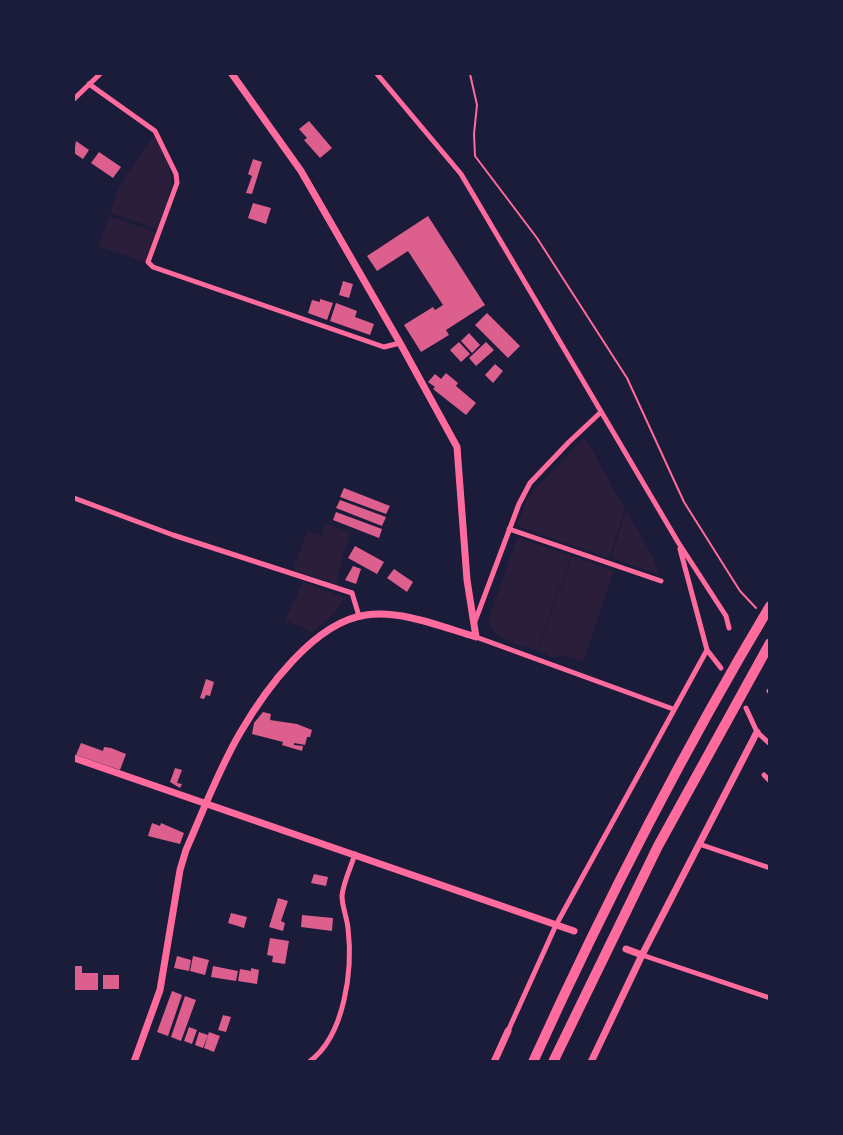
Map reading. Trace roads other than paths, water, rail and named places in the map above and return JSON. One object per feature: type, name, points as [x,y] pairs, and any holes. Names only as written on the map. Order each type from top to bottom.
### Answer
[{"type":"highway","points":[[533,1062],[601,917],[685,755],[769,606]]},
{"type":"highway","points":[[553,1062],[658,846],[769,643]]},
{"type":"street","points":[[74,99],[100,74]]},
{"type":"street","points":[[232,74],[301,171],[457,447],[467,580],[476,637]]},
{"type":"street","points":[[377,74],[461,174],[678,542],[726,616],[729,628]]},
{"type":"street","points":[[89,84],[155,131],[176,174],[177,183],[148,262],[153,267],[384,347],[400,343]]},
{"type":"street","points":[[474,625],[509,529],[530,483],[601,412]]},
{"type":"street","points":[[74,498],[173,535],[352,593],[359,617]]},
{"type":"street","points":[[509,529],[661,580]]},
{"type":"street","points":[[678,542],[706,650],[721,667]]},
{"type":"street","points":[[134,1062],[160,990],[180,870],[186,850],[239,736],[257,706],[287,669],[324,632],[345,620],[390,615],[476,637],[673,709]]},
{"type":"street","points":[[494,1062],[556,925],[673,709],[697,671],[706,650]]},
{"type":"street","points":[[746,708],[757,732],[769,744]]},
{"type":"street","points":[[591,1062],[642,955],[757,732]]},
{"type":"street","points":[[74,758],[574,931]]},
{"type":"street","points":[[764,775],[769,782]]},
{"type":"street","points":[[699,844],[769,868]]},
{"type":"street","points":[[309,1062],[317,1056],[337,1024],[348,985],[349,930],[342,896],[355,855]]},
{"type":"street","points":[[626,949],[769,998]]}]
